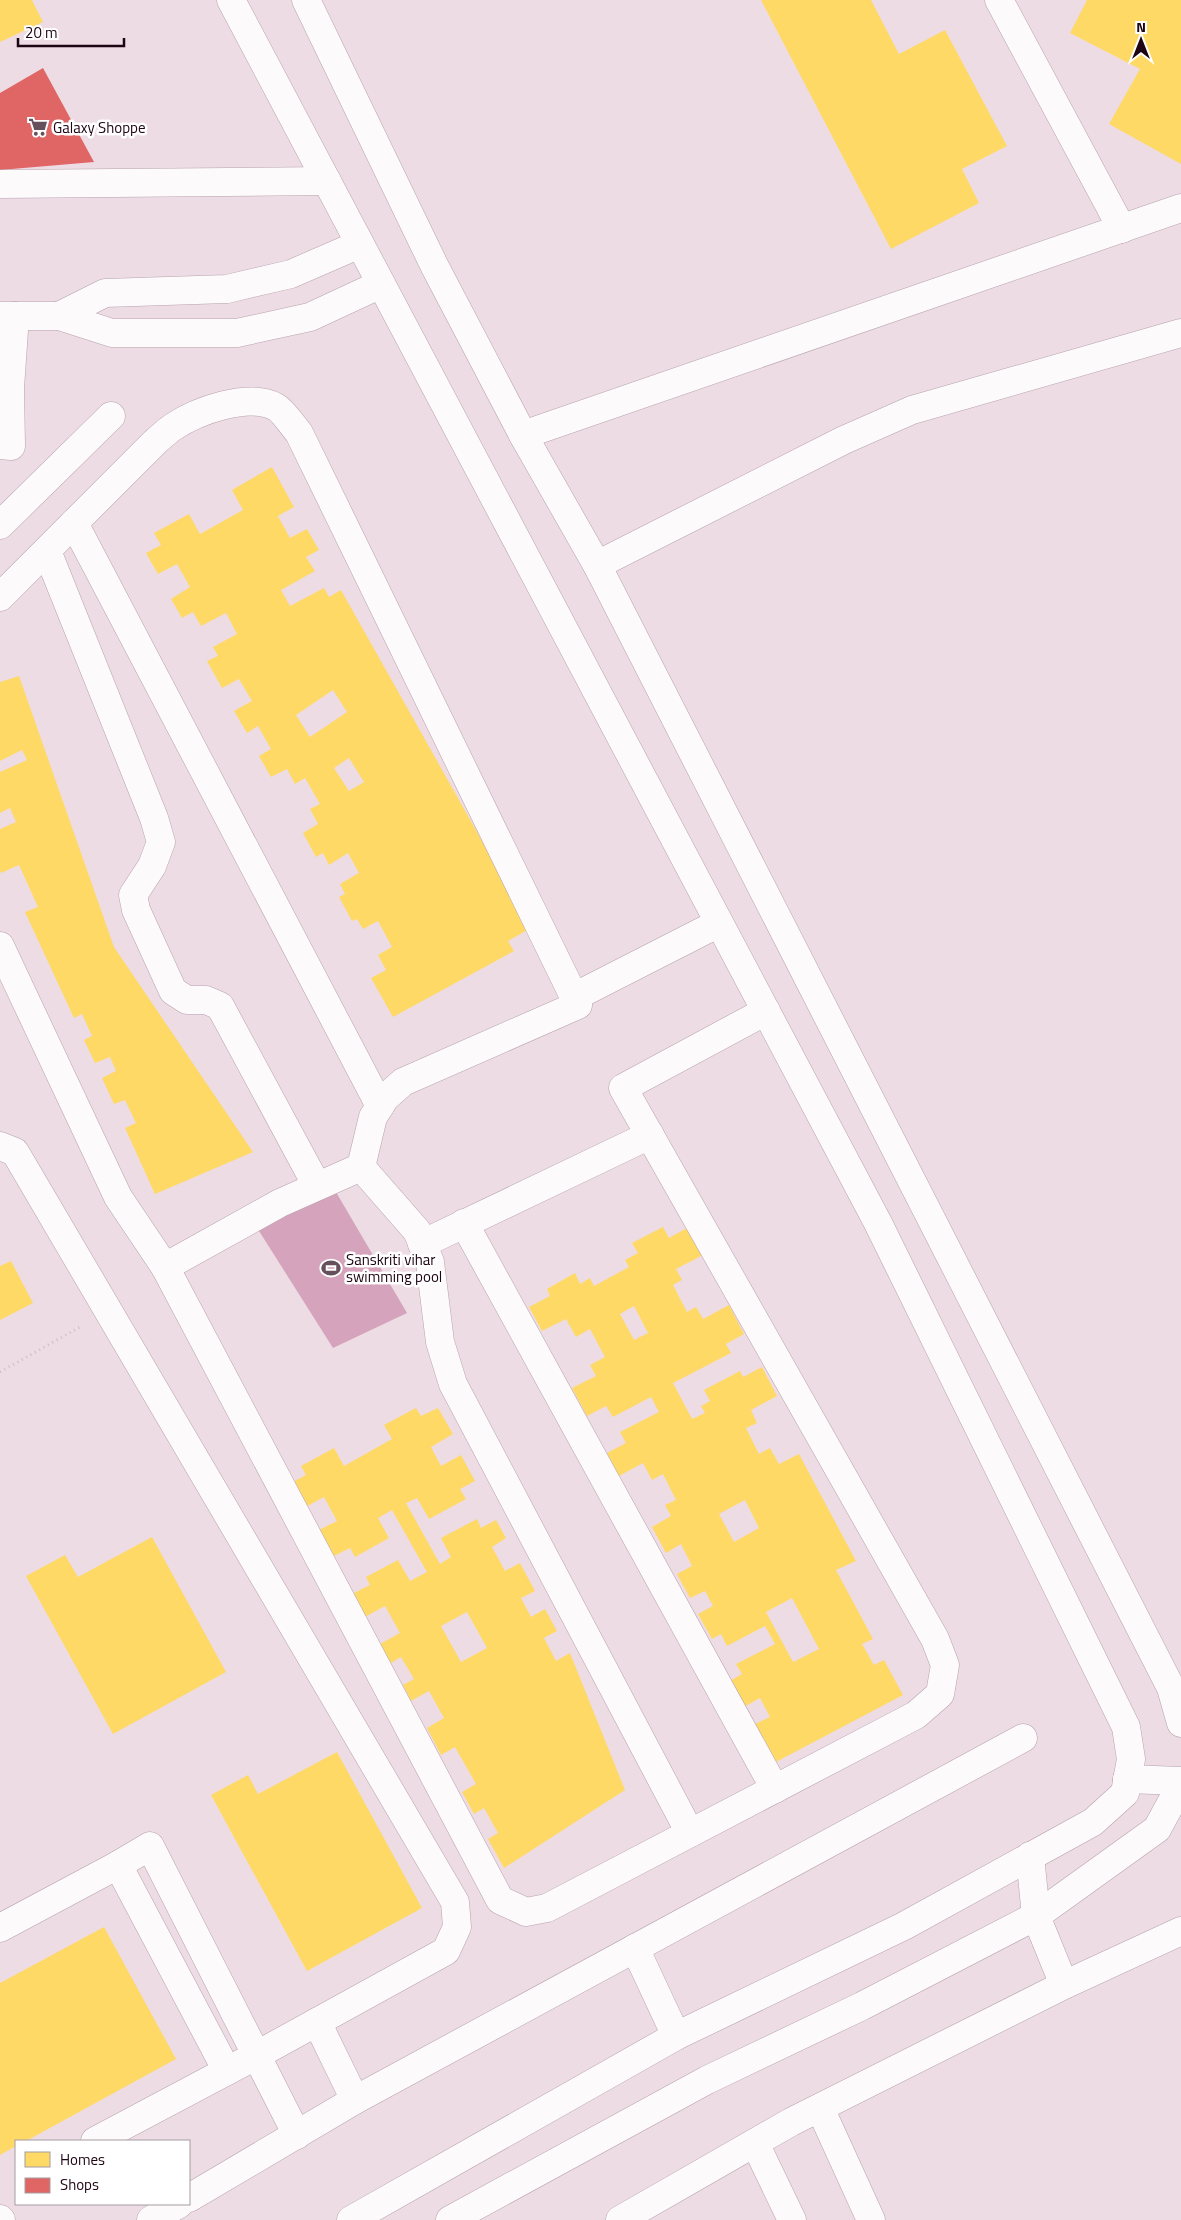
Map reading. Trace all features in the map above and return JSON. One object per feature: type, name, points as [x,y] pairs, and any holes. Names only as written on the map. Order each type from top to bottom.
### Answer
[{"type":"street","points":[[231,0],[878,1223],[1126,1727],[1131,1759],[1125,1793],[1093,1822],[904,1926],[676,2036],[351,2220]]},
{"type":"street","points":[[306,0],[434,265],[523,435],[597,565],[1171,1688],[1181,1723]]},
{"type":"street","points":[[999,0],[1122,229]]},
{"type":"street","points":[[0,184],[327,181]]},
{"type":"street","points":[[523,435],[1181,208]]},
{"type":"street","points":[[59,316],[105,293],[227,289],[291,274],[360,244]]},
{"type":"street","points":[[0,445],[11,446],[7,316],[59,316],[112,333],[237,333],[310,317],[381,284]]},
{"type":"street","points":[[597,565],[844,440],[912,410],[1181,333]]},
{"type":"street","points":[[0,597],[173,427],[201,412],[229,404],[255,402],[276,407],[299,433],[578,1006],[403,1082],[385,1098],[373,1117],[361,1166]]},
{"type":"street","points":[[0,525],[110,416]]},
{"type":"street","points":[[74,524],[380,1106]]},
{"type":"street","points":[[47,551],[154,818],[161,842],[152,866],[133,895],[136,910],[173,991],[187,1000],[206,1000],[220,1006],[317,1186]]},
{"type":"street","points":[[574,997],[719,923]]},
{"type":"street","points":[[0,946],[118,1197],[165,1267],[500,1900],[526,1912],[547,1908],[916,1715],[940,1694],[945,1665],[934,1639],[623,1088],[766,1011]]},
{"type":"street","points":[[422,1244],[650,1135]]},
{"type":"street","points":[[0,1146],[15,1152],[455,1902],[458,1927],[446,1951],[97,2140]]},
{"type":"street","points":[[165,1267],[280,1203],[361,1166]]},
{"type":"street","points":[[361,1166],[417,1231],[430,1262],[440,1342],[453,1384],[690,1833]]},
{"type":"street","points":[[464,1223],[775,1789]]},
{"type":"street","points":[[190,2197],[355,2100],[1023,1738]]},
{"type":"street","points":[[1127,1779],[1181,1781]]},
{"type":"street","points":[[450,2220],[707,2080],[862,2006],[1036,1916],[1157,1828],[1181,1785]]},
{"type":"street","points":[[0,1928],[150,1846],[296,2135]]},
{"type":"street","points":[[1030,1856],[1036,1916],[1064,1986]]},
{"type":"street","points":[[118,1865],[226,2071]]},
{"type":"street","points":[[620,2220],[820,2108],[1064,1986],[1181,1931]]},
{"type":"street","points":[[635,1948],[676,2036]]},
{"type":"street","points":[[317,2022],[355,2100]]},
{"type":"street","points":[[820,2108],[871,2220]]},
{"type":"street","points":[[755,2143],[792,2220]]},
{"type":"street","points":[[151,2220],[177,2205]]},
{"type":"path","points":[[0,1372],[108,1311]]},
{"type":"shaded area","name":"Sanskriti vihar swimming pool","points":[[333,1187],[407,1313],[333,1348],[254,1223]]},
{"type":"building: Homes","points":[[0,0],[32,0],[43,22],[0,42]]},
{"type":"building: Homes","points":[[761,0],[871,0],[899,54],[945,30],[1007,146],[962,169],[979,203],[891,249]]},
{"type":"building: Homes","points":[[1087,0],[1181,0],[1181,164],[1109,124],[1140,69],[1070,33]]},
{"type":"building: Homes","points":[[272,467],[294,507],[278,516],[290,538],[307,529],[319,550],[306,557],[315,571],[281,590],[290,606],[324,588],[329,597],[341,590],[531,928],[508,941],[514,951],[393,1017],[371,978],[386,970],[378,955],[392,947],[378,921],[363,929],[357,919],[352,921],[339,897],[345,894],[340,884],[359,873],[348,853],[329,865],[323,853],[316,857],[303,833],[318,824],[310,809],[320,804],[305,778],[295,784],[287,769],[271,777],[259,756],[271,749],[258,726],[247,733],[234,711],[252,701],[239,679],[222,688],[207,661],[218,656],[213,647],[237,634],[226,613],[201,626],[193,612],[182,618],[171,599],[190,587],[177,564],[158,574],[146,553],[161,545],[154,533],[189,514],[200,534],[243,510],[232,490]],"holes":[[[333,690],[347,712],[310,737],[296,715]],[[349,758],[364,782],[349,791],[334,768]]]},
{"type":"building: Homes","points":[[19,676],[114,947],[253,1152],[155,1194],[125,1128],[136,1123],[125,1100],[114,1104],[102,1078],[116,1071],[110,1057],[95,1063],[84,1040],[92,1036],[82,1014],[74,1018],[25,912],[38,907],[19,865],[1,873],[0,871],[0,829],[16,822],[10,808],[0,813],[0,772],[27,760],[22,750],[0,761],[0,682]]},
{"type":"building: Homes","points":[[663,1227],[669,1238],[687,1228],[703,1255],[676,1269],[682,1280],[673,1285],[687,1312],[696,1307],[703,1319],[729,1305],[744,1334],[726,1344],[731,1353],[673,1383],[692,1419],[705,1413],[701,1406],[710,1401],[704,1390],[740,1371],[743,1377],[762,1367],[777,1396],[751,1410],[757,1423],[746,1428],[759,1454],[770,1448],[779,1464],[799,1454],[856,1561],[836,1570],[873,1639],[862,1644],[874,1665],[884,1660],[903,1695],[774,1763],[753,1725],[770,1717],[760,1698],[744,1707],[730,1681],[742,1674],[736,1664],[775,1644],[765,1626],[727,1646],[721,1634],[712,1639],[698,1614],[713,1606],[705,1591],[690,1598],[677,1574],[692,1566],[681,1544],[666,1553],[652,1527],[671,1516],[665,1505],[676,1500],[663,1474],[652,1480],[643,1463],[619,1476],[607,1453],[626,1443],[620,1432],[659,1412],[651,1397],[613,1417],[606,1406],[587,1416],[572,1388],[596,1376],[590,1365],[605,1357],[590,1329],[576,1337],[566,1319],[542,1331],[529,1307],[550,1296],[547,1289],[575,1273],[580,1284],[590,1278],[594,1286],[629,1267],[625,1260],[638,1253],[632,1243]],"holes":[[[634,1306],[648,1333],[634,1340],[620,1314]],[[745,1500],[759,1528],[734,1542],[719,1514]],[[792,1598],[819,1649],[793,1662],[766,1612]]]},
{"type":"building: Homes","points":[[11,1261],[33,1303],[0,1320],[0,1266]]},
{"type":"building: Homes","points":[[416,1408],[421,1416],[438,1408],[453,1434],[431,1447],[441,1466],[461,1455],[475,1481],[460,1489],[466,1499],[429,1519],[417,1498],[406,1503],[440,1564],[451,1557],[441,1538],[477,1519],[481,1528],[496,1520],[506,1538],[492,1547],[505,1571],[520,1563],[535,1591],[521,1598],[531,1617],[545,1609],[557,1631],[544,1638],[556,1661],[570,1653],[625,1790],[504,1868],[488,1839],[498,1833],[484,1808],[474,1814],[462,1792],[476,1784],[455,1747],[441,1755],[427,1728],[444,1718],[429,1691],[411,1701],[403,1685],[414,1679],[401,1657],[391,1663],[380,1644],[400,1633],[385,1606],[365,1617],[352,1594],[370,1585],[366,1577],[398,1560],[410,1581],[427,1572],[392,1510],[378,1518],[389,1538],[355,1557],[350,1548],[332,1557],[317,1531],[337,1521],[324,1497],[304,1508],[291,1483],[306,1475],[301,1466],[334,1448],[344,1466],[392,1439],[384,1425]],"holes":[[[467,1612],[487,1648],[461,1662],[441,1626]]]},
{"type":"building: Homes","points":[[152,1537],[226,1672],[113,1734],[26,1576],[65,1555],[78,1577]]},
{"type":"building: Homes","points":[[337,1752],[422,1908],[307,1971],[211,1795],[248,1775],[258,1794]]},
{"type":"building: Homes","points":[[104,1927],[176,2059],[28,2140],[15,2140],[15,2147],[0,2155],[0,1983]]},
{"type":"building: Shops","name":"Galaxy Shoppe","points":[[43,68],[94,162],[0,170],[0,93]]},
{"type":"place","name":"Galaxy Shoppe","points":[[38,127]]},
{"type":"place","name":"Sanskriti vihar swimming pool","points":[[331,1268]]}]
